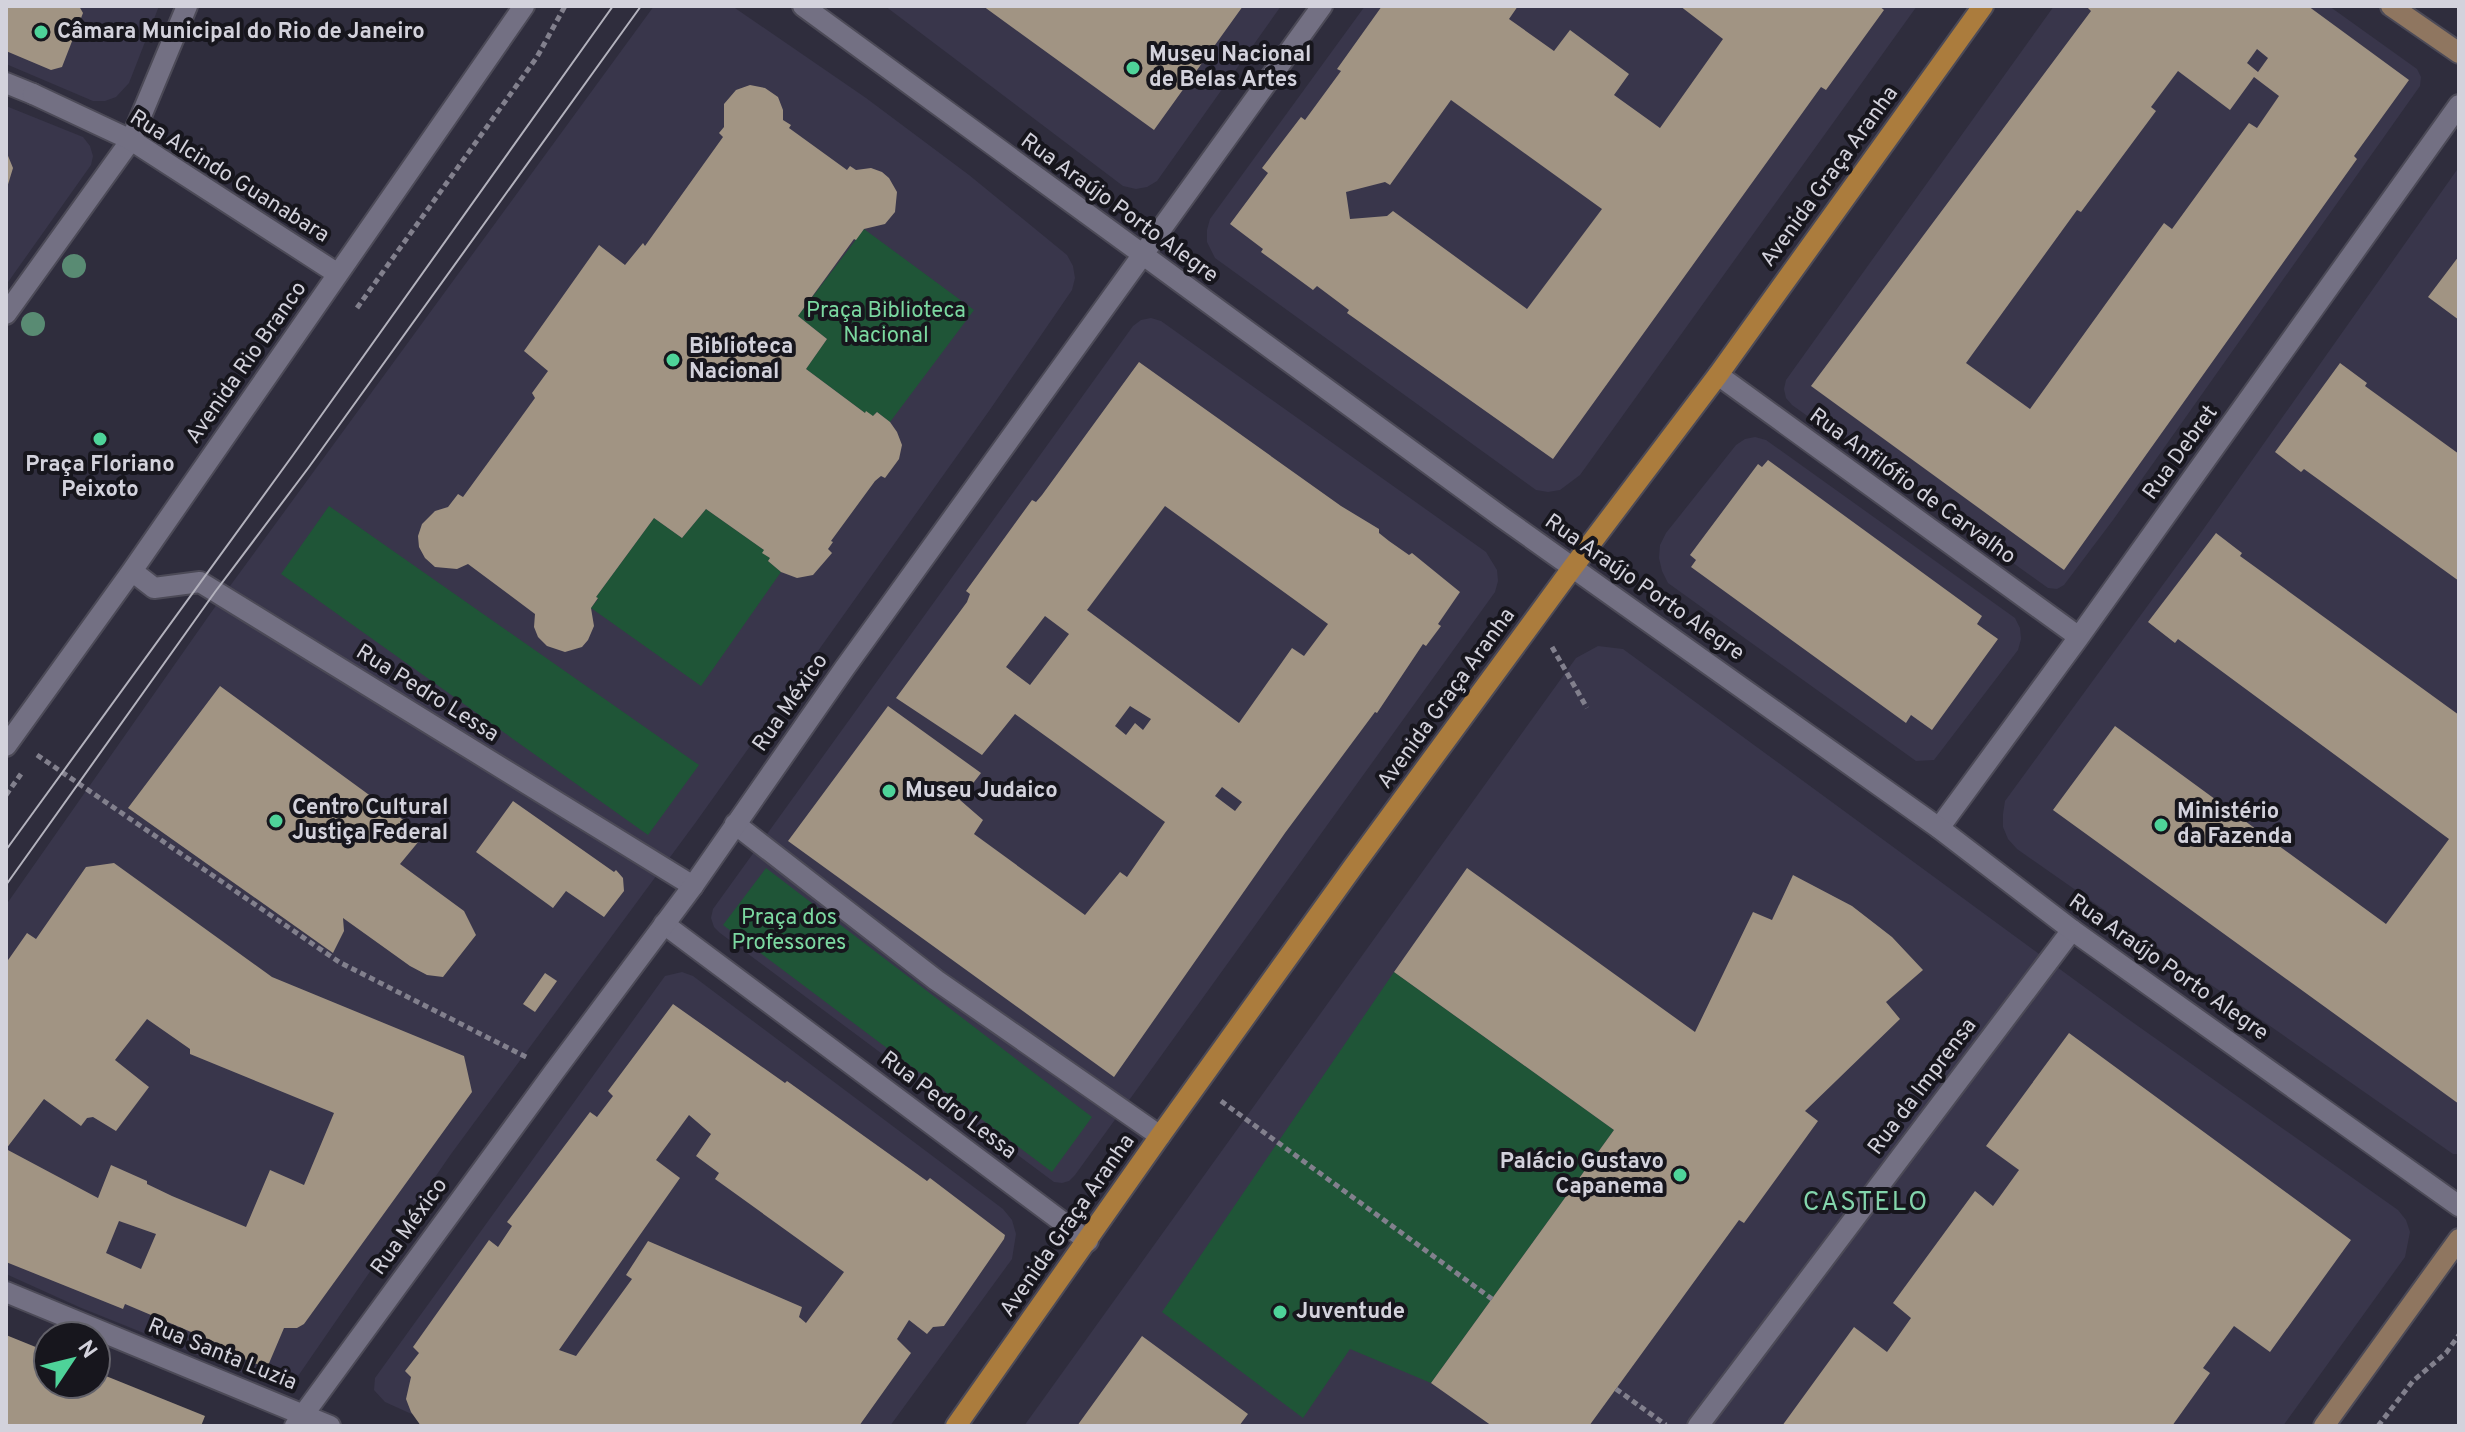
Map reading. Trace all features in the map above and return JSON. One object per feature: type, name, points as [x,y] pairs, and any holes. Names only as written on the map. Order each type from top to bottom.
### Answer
[{"type":"main road","name":"Avenida Graça Aranha","points":[[956,1426],[1197,1084],[1573,567],[1718,375],[1983,6]]},
{"type":"main road","points":[[2391,6],[2459,53]]},
{"type":"main road","points":[[2324,1426],[2459,1239]]},
{"type":"street","points":[[6,314],[131,140],[187,6]]},
{"type":"street","name":"Avenida Rio Branco","points":[[9,742],[132,571],[524,6]]},
{"type":"street","name":"Rua Araújo Porto Alegre","points":[[803,6],[1143,256],[1939,828],[2072,930],[2459,1206]]},
{"type":"street","name":"Rua México","points":[[299,1420],[693,886],[1322,6]]},
{"type":"street","name":"Rua Alcindo Guanabara","points":[[6,83],[131,140],[338,274]]},
{"type":"street","name":"Rua Debret","points":[[1939,828],[2459,105]]},
{"type":"street","name":"Rua Anfilófio de Carvalho","points":[[1718,375],[2079,637]]},
{"type":"street","name":"Rua Pedro Lessa","points":[[132,571],[154,588],[200,582],[693,886]]},
{"type":"street","points":[[735,824],[936,980],[1160,1136]]},
{"type":"street","name":"Rua Pedro Lessa","points":[[664,924],[1088,1241]]},
{"type":"street","name":"Rua da Imprensa","points":[[1698,1426],[2072,930]]},
{"type":"street","name":"Rua Santa Luzia","points":[[6,1292],[299,1420],[330,1426]]},
{"type":"path","points":[[1535,619],[1587,708]]},
{"type":"path","points":[[9,742],[339,962],[489,1036],[554,1072]]},
{"type":"path","points":[[1197,1084],[1492,1299]]},
{"type":"path","points":[[2378,1426],[2413,1381],[2446,1353],[2459,1335]]},
{"type":"path","points":[[1616,1389],[1667,1426]]},
{"type":"shaded area","points":[[6,6],[159,6],[129,83],[116,97],[93,101],[6,64]]},
{"type":"shaded area","points":[[654,6],[732,6],[866,98],[969,175],[1067,255],[1073,266],[1075,278],[1072,290],[989,411],[696,822],[451,1154],[296,1379],[284,1387],[79,1307],[6,1274],[6,905],[222,597]]},
{"type":"shaded area","points":[[885,6],[1281,6],[1157,181],[1136,189],[1123,186]]},
{"type":"shaded area","points":[[1365,6],[1917,6],[1580,475],[1560,490],[1548,492],[1536,490],[1215,258],[1207,242],[1210,219]]},
{"type":"shaded area","points":[[2054,6],[2329,6],[2417,69],[2421,77],[2420,86],[2113,520],[2064,585],[2057,589],[2048,588],[1792,405],[1784,389],[1786,380]]},
{"type":"shaded area","points":[[6,106],[83,137],[93,156],[91,165],[6,285]]},
{"type":"shaded area","points":[[2459,167],[2459,1154],[2453,1154],[2017,849],[2003,827],[2003,814],[2005,801],[2200,534]]},
{"type":"shaded area","points":[[1151,318],[1161,321],[1486,552],[1497,570],[1498,581],[1495,592],[1075,1175],[1062,1183],[1054,1182],[720,933],[711,918],[713,909],[1133,326]]},
{"type":"shaded area","points":[[1755,437],[1766,440],[2015,618],[2020,628],[2018,650],[1934,760],[1916,761],[1668,583],[1659,558],[1660,545],[1666,533],[1736,445]]},
{"type":"shaded area","points":[[1598,646],[1623,649],[2128,1019],[2398,1210],[2410,1232],[2405,1257],[2283,1426],[1024,1426],[1576,658]]},
{"type":"shaded area","points":[[682,972],[693,976],[1003,1209],[1012,1220],[1016,1234],[1012,1259],[890,1426],[438,1426],[385,1402],[374,1390],[375,1378],[665,976]]},
{"type":"green space","name":"Praça Biblioteca Nacional","points":[[864,229],[974,310],[890,422],[877,412],[873,416],[865,413],[806,369],[827,339],[798,316]]},
{"type":"green space","points":[[329,506],[699,765],[648,835],[281,574]]},
{"type":"green space","points":[[706,509],[764,550],[763,553],[770,558],[768,561],[781,572],[701,686],[591,608],[654,518],[682,538]]},
{"type":"green space","name":"Praça dos Professores","points":[[766,868],[1092,1117],[1052,1172],[723,925]]},
{"type":"green space","points":[[1394,972],[1614,1130],[1431,1383],[1350,1349],[1303,1418],[1162,1312]]},
{"type":"building","name":"Câmara Municipal do Rio de Janeiro","points":[[6,6],[79,6],[83,13],[62,67],[51,70],[6,51]]},
{"type":"building","name":"Museu Nacional de Belas Artes","points":[[983,6],[1243,6],[1154,130]]},
{"type":"building","points":[[1382,6],[1518,6],[1509,19],[1554,51],[1570,30],[1629,74],[1614,95],[1660,128],[1723,39],[1680,6],[1879,6],[1884,10],[1826,90],[1821,87],[1553,459],[1347,313],[1349,310],[1317,286],[1313,290],[1261,252],[1263,249],[1230,224],[1268,173],[1262,168],[1301,117],[1305,120],[1341,71],[1337,69]],"holes":[[[1451,100],[1602,209],[1527,309],[1393,211],[1387,216],[1350,219],[1346,192],[1385,182],[1390,185]]]},
{"type":"building","points":[[2086,6],[2308,6],[2409,80],[2354,156],[2357,159],[2064,570],[1811,386],[2091,11]],"holes":[[[2257,49],[2268,58],[2258,72],[2247,63]],[[2178,71],[2230,110],[2254,77],[2279,96],[2257,128],[2249,123],[2172,229],[2164,223],[2030,409],[1966,363],[2077,210],[2081,212],[2156,111],[2151,107]]]},
{"type":"building","name":"Biblioteca Nacional","points":[[750,85],[765,88],[778,97],[783,120],[791,125],[789,128],[847,170],[850,166],[856,170],[871,168],[882,172],[897,192],[895,212],[885,224],[864,229],[854,239],[798,316],[827,339],[806,369],[865,413],[873,416],[877,412],[890,422],[902,445],[899,459],[885,478],[881,476],[875,481],[831,541],[828,549],[832,553],[813,575],[797,578],[781,572],[768,561],[770,558],[762,553],[764,550],[706,509],[682,538],[654,518],[596,597],[591,608],[594,626],[588,640],[582,647],[565,652],[547,646],[534,627],[535,614],[468,564],[457,569],[435,567],[425,558],[418,536],[422,524],[435,511],[448,507],[458,494],[463,497],[535,398],[532,393],[548,371],[524,351],[599,245],[625,265],[643,243],[645,246],[723,137],[719,133],[724,127],[724,104],[736,90]]},
{"type":"building","points":[[6,151],[13,168],[6,191]]},
{"type":"building","points":[[2459,256],[2459,320],[2428,297]]},
{"type":"building","points":[[1139,362],[1341,506],[1379,529],[1379,533],[1389,541],[1409,555],[1412,553],[1460,592],[1438,624],[1441,626],[1426,646],[1423,644],[1377,713],[1285,833],[1114,1077],[788,841],[888,706],[981,773],[960,800],[983,820],[974,834],[1085,915],[1120,872],[1127,877],[1165,822],[1015,714],[982,755],[896,698],[967,602],[970,594],[966,591],[1032,500],[1036,502]],"holes":[[[1165,506],[1328,624],[1304,656],[1292,648],[1239,723],[1087,610]],[[1045,616],[1069,634],[1030,685],[1006,667]],[[1130,706],[1151,719],[1143,730],[1135,723],[1126,735],[1115,726]],[[1222,787],[1242,802],[1235,811],[1215,796]]]},
{"type":"building","points":[[2340,363],[2367,383],[2365,386],[2459,454],[2459,581],[2304,469],[2301,472],[2275,452]]},
{"type":"building","points":[[1768,460],[1982,616],[1977,624],[1998,639],[1932,730],[1911,715],[1906,723],[1691,567],[1696,560],[1690,555],[1758,464],[1762,467]]},
{"type":"building","name":"Ministério da Fazenda","points":[[2216,533],[2242,553],[2240,556],[2459,715],[2459,1104],[2053,810],[2115,726],[2386,924],[2449,839],[2178,639],[2175,643],[2148,622]]},
{"type":"building","name":"Centro Cultural Justiça Federal","points":[[220,686],[424,835],[400,864],[464,911],[476,935],[443,977],[427,975],[410,966],[343,918],[344,931],[333,953],[128,808]]},
{"type":"building","points":[[513,801],[614,872],[616,870],[623,878],[624,891],[604,917],[566,891],[553,908],[476,852]]},
{"type":"building","points":[[114,863],[272,977],[464,1056],[472,1092],[304,1324],[297,1328],[284,1328],[267,1368],[234,1355],[236,1351],[125,1304],[123,1309],[6,1262],[6,1149],[6,963],[27,933],[36,939],[86,867]],"holes":[[[147,1019],[190,1049],[190,1054],[334,1113],[304,1185],[270,1170],[246,1227],[172,1196],[111,1165],[98,1198],[6,1149],[44,1099],[81,1126],[87,1118],[93,1117],[116,1131],[149,1087],[115,1060]],[[119,1221],[156,1234],[141,1269],[106,1253]]]},
{"type":"building","name":"Palácio Gustavo Capanema","points":[[1467,868],[1695,1032],[1753,912],[1772,920],[1793,875],[1852,906],[1892,937],[1923,970],[1886,1002],[1900,1019],[1805,1111],[1818,1121],[1744,1223],[1739,1220],[1589,1426],[1492,1426],[1431,1383],[1614,1130],[1394,972]]},
{"type":"building","points":[[545,973],[557,981],[535,1012],[523,1004]]},
{"type":"building","points":[[673,1004],[927,1181],[930,1178],[1005,1235],[1004,1239],[944,1326],[933,1327],[927,1334],[909,1320],[897,1339],[911,1353],[859,1426],[421,1426],[406,1399],[411,1377],[405,1371],[419,1353],[413,1347],[489,1240],[498,1247],[512,1226],[507,1222],[590,1112],[597,1117],[613,1096],[608,1091]],"holes":[[[689,1115],[711,1134],[696,1156],[719,1173],[715,1179],[844,1272],[806,1323],[799,1317],[802,1307],[648,1241],[626,1275],[632,1279],[576,1356],[559,1350],[680,1178],[656,1160]]]},
{"type":"building","points":[[2069,1033],[2351,1240],[2270,1352],[2234,1326],[2203,1368],[2210,1373],[2172,1426],[1782,1426],[1854,1327],[1887,1352],[1911,1318],[1893,1303],[1975,1191],[1993,1206],[2019,1170],[1986,1146]]},
{"type":"building","points":[[6,1335],[32,1346],[32,1400],[112,1400],[112,1378],[205,1416],[201,1426],[6,1426]]},
{"type":"building","points":[[1142,1336],[1248,1414],[1239,1426],[1077,1426]]},
{"type":"tram line","points":[[6,850],[613,6]]},
{"type":"tram line","points":[[6,885],[641,6]]},
{"type":"place","name":"Câmara Municipal do Rio de Janeiro","points":[[41,32]]},
{"type":"place","name":"Museu Nacional de Belas Artes","points":[[1133,68]]},
{"type":"place","name":"Biblioteca Nacional","points":[[673,360]]},
{"type":"place","name":"Praça Floriano Peixoto","points":[[100,439]]},
{"type":"place","name":"Museu Judaico","points":[[889,791]]},
{"type":"place","name":"Centro Cultural Justiça Federal","points":[[276,821]]},
{"type":"place","name":"Ministério da Fazenda","points":[[2161,825]]},
{"type":"place","name":"Palácio Gustavo Capanema","points":[[1680,1175]]},
{"type":"place","name":"Juventude","points":[[1280,1312]]},
{"type":"district","name":"CASTELO","points":[[1866,1203]]}]
